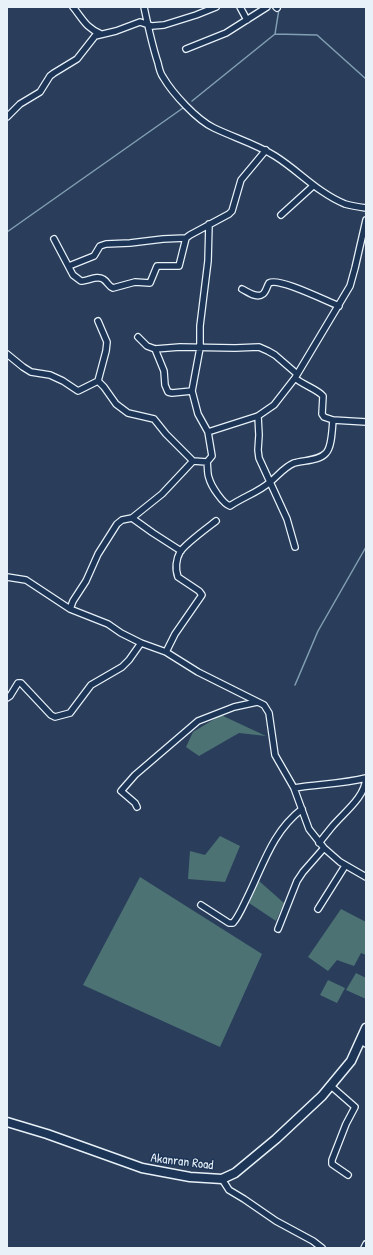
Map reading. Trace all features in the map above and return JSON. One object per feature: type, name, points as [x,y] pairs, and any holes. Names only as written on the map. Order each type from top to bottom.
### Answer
[{"type":"main road","name":"Akanran Road","points":[[7,1122],[47,1134],[142,1168],[190,1177],[222,1178],[235,1173],[276,1139],[322,1096],[363,1043],[366,1028]]},
{"type":"street","points":[[73,7],[93,31],[102,34]]},
{"type":"street","points":[[144,7],[162,77],[179,98],[205,123],[266,150],[313,186],[346,204],[366,208]]},
{"type":"street","points":[[7,116],[20,104],[40,92],[54,73],[77,59],[93,38],[135,23],[147,23],[152,26],[164,24],[196,15],[216,7]]},
{"type":"street","points":[[240,7],[247,20]]},
{"type":"street","points":[[186,49],[226,33],[266,7]]},
{"type":"street","points":[[69,266],[94,256],[100,246],[106,244],[186,238],[232,211],[241,180],[266,150]]},
{"type":"street","points":[[281,215],[313,186]]},
{"type":"street","points":[[208,432],[258,416],[274,405],[296,376],[350,286],[366,220]]},
{"type":"street","points":[[209,224],[209,250],[200,326],[200,348],[192,391],[198,414],[208,432],[212,456],[207,462],[208,477],[212,486],[229,506],[270,483],[279,473],[293,464],[322,457],[330,446],[333,420]]},
{"type":"street","points":[[54,239],[73,276],[81,281],[99,278],[103,279],[109,287],[113,288],[135,282],[148,284],[152,282],[157,266],[179,266],[186,238]]},
{"type":"street","points":[[242,289],[253,295],[262,295],[269,283],[274,281],[298,288],[339,306]]},
{"type":"street","points":[[7,354],[31,372],[50,375],[63,381],[78,391],[98,381],[107,342],[98,321]]},
{"type":"street","points":[[138,337],[147,346],[155,349],[180,347],[259,347],[275,355],[308,388],[320,393],[323,396],[322,414],[324,416],[333,420],[366,422]]},
{"type":"street","points":[[155,349],[164,371],[165,385],[168,392],[172,394],[192,391]]},
{"type":"street","points":[[98,381],[116,404],[128,413],[154,419],[166,434],[193,461],[207,462]]},
{"type":"street","points":[[258,416],[260,435],[258,450],[259,458],[287,519],[295,547]]},
{"type":"street","points":[[70,609],[73,601],[86,581],[98,554],[118,524],[122,520],[132,518],[162,494],[193,461]]},
{"type":"street","points":[[132,518],[181,551]]},
{"type":"street","points":[[166,652],[175,634],[202,595],[199,591],[178,577],[177,560],[181,551],[216,521]]},
{"type":"street","points":[[7,576],[26,580],[70,609],[108,624],[121,633],[141,643],[166,652],[198,672],[264,705],[269,713],[275,754],[294,788],[309,829],[319,843],[340,862],[366,877]]},
{"type":"street","points":[[7,698],[10,696],[18,683],[20,683],[51,715],[55,717],[63,716],[72,711],[91,685],[122,667],[141,643]]},
{"type":"street","points":[[137,807],[135,803],[122,793],[122,789],[157,755],[198,721],[234,707],[257,702]]},
{"type":"street","points":[[294,788],[348,782],[366,778],[364,789],[357,799],[319,843]]},
{"type":"street","points":[[201,905],[229,924],[233,923],[253,887],[268,852],[294,815],[302,809]]},
{"type":"street","points":[[278,929],[297,881],[324,848]]},
{"type":"street","points":[[318,909],[345,866]]},
{"type":"street","points":[[331,1086],[356,1107],[346,1124],[332,1160],[332,1164],[348,1175]]},
{"type":"street","points":[[222,1178],[229,1190],[276,1221],[313,1241],[322,1248]]},
{"type":"street","points":[[364,1248],[366,1244]]},
{"type":"green space","points":[[221,715],[266,736],[239,733],[199,756],[186,747],[193,732]]},
{"type":"green space","points":[[220,836],[240,846],[225,882],[188,879],[190,851],[205,855]]},
{"type":"green space","points":[[140,877],[262,954],[220,1047],[83,985]]},
{"type":"green space","points":[[259,881],[284,903],[276,921],[249,903]]},
{"type":"green space","points":[[341,909],[366,922],[366,955],[361,953],[354,966],[337,960],[328,971],[308,957]]},
{"type":"green space","points":[[356,973],[366,978],[366,999],[346,990]]},
{"type":"green space","points":[[328,980],[345,988],[337,1003],[320,995]]},
{"type":"waterway","points":[[192,101],[275,34],[279,9]]},
{"type":"waterway","points":[[275,34],[317,35],[366,79]]},
{"type":"waterway","points":[[7,232],[183,108]]},
{"type":"waterway","points":[[295,685],[318,631],[366,547]]}]
